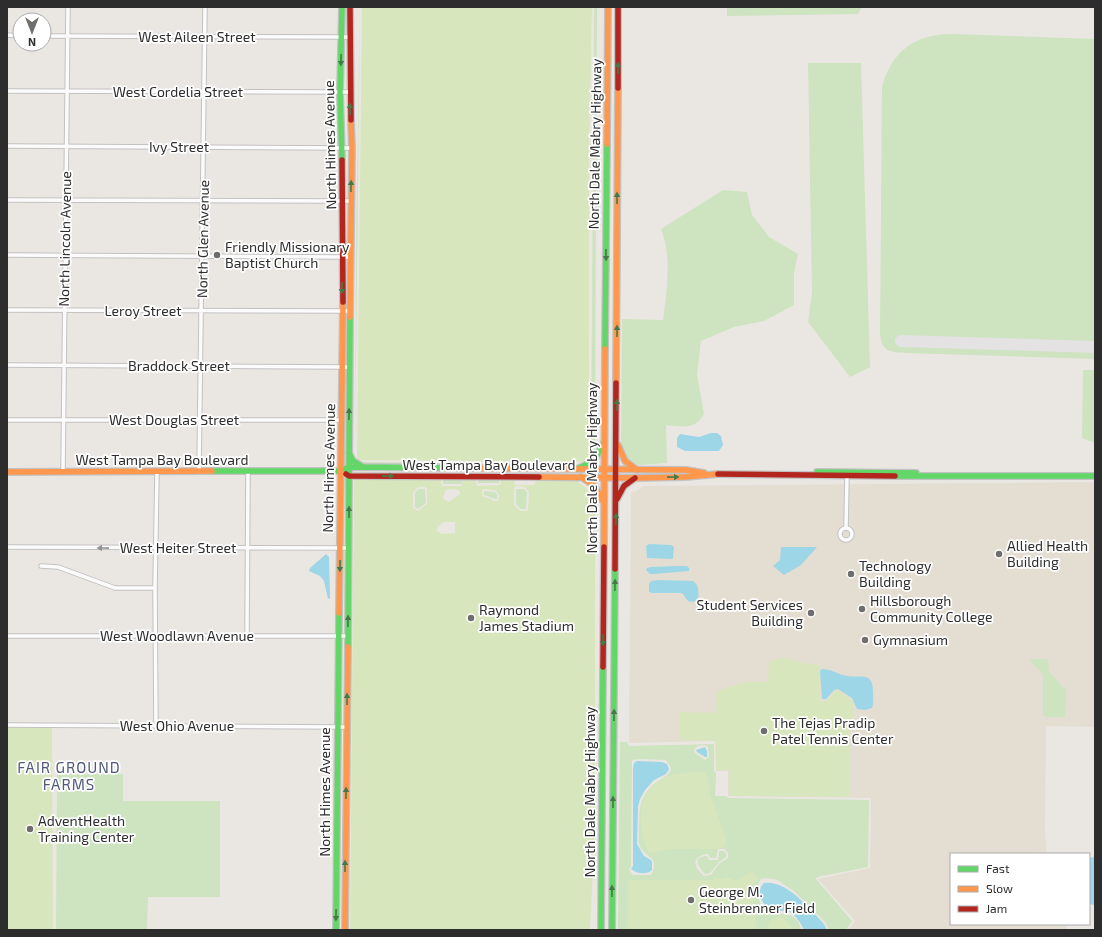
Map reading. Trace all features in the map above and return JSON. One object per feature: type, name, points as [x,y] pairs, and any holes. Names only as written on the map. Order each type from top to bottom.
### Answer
[{"type":"street","name":"North Lincoln Avenue","points":[[63,472],[68,7]]},
{"type":"street","name":"North Glen Avenue","points":[[199,472],[205,7]]},
{"type":"street","name":"North Himes Avenue","points":[[336,930],[343,257],[340,92],[342,7]]},
{"type":"street","name":"North Himes Avenue","points":[[345,930],[352,148],[350,92],[350,7]]},
{"type":"street","name":"North Dale Mabry Highway","points":[[601,930],[608,7]]},
{"type":"street","name":"North Dale Mabry Highway","points":[[612,930],[616,503],[618,7]]},
{"type":"street","name":"West Aileen Street","points":[[52,36],[350,38]]},
{"type":"street","name":"West Cordelia Street","points":[[7,91],[350,92]]},
{"type":"street","name":"Ivy Street","points":[[7,146],[352,148]]},
{"type":"street","points":[[7,200],[351,202]]},
{"type":"street","points":[[343,234],[351,234]]},
{"type":"street","points":[[606,236],[617,237]]},
{"type":"street","points":[[7,255],[351,257]]},
{"type":"street","name":"Leroy Street","points":[[7,310],[350,311]]},
{"type":"street","name":"Braddock Street","points":[[7,365],[350,367]]},
{"type":"street","name":"West Douglas Street","points":[[7,420],[341,420]]},
{"type":"street","points":[[616,440],[625,461],[637,470]]},
{"type":"street","points":[[577,469],[594,461],[604,442]]},
{"type":"street","points":[[349,453],[358,464],[371,468]]},
{"type":"street","name":"West Tampa Bay Boulevard","points":[[7,472],[340,471],[349,467],[686,470],[711,474]]},
{"type":"street","points":[[404,468],[404,477]]},
{"type":"street","points":[[474,468],[475,477]]},
{"type":"street","points":[[523,468],[523,477]]},
{"type":"street","points":[[539,469],[539,477]]},
{"type":"street","name":"West Tampa Bay Boulevard","points":[[340,471],[349,476],[404,477],[635,478],[685,477],[711,474],[1095,476]]},
{"type":"street","points":[[156,726],[155,588],[157,472]]},
{"type":"street","points":[[247,636],[248,472]]},
{"type":"street","points":[[846,528],[847,474]]},
{"type":"street","points":[[581,477],[595,486],[604,503]]},
{"type":"street","points":[[616,503],[624,486],[635,478]]},
{"type":"street","name":"West Heiter Street","points":[[7,547],[348,548]]},
{"type":"street","points":[[41,566],[58,567],[115,588],[155,588]]},
{"type":"street","name":"West Woodlawn Avenue","points":[[7,636],[347,636]]},
{"type":"street","name":"West Ohio Avenue","points":[[7,725],[347,727]]},
{"type":"street","points":[[602,754],[613,754]]},
{"type":"street","points":[[337,832],[345,832]]},
{"type":"shaded area","name":"Hillsborough Community College","points":[[1095,482],[1095,727],[1046,726],[1045,831],[1047,853],[950,853],[950,925],[1066,925],[1066,930],[848,930],[855,921],[818,879],[870,868],[871,798],[728,796],[728,771],[716,771],[715,741],[629,743],[631,492],[644,486]]},
{"type":"green space","points":[[360,7],[355,458],[356,241]]},
{"type":"green space","points":[[362,7],[592,7],[589,149],[589,459],[582,462],[358,460]]},
{"type":"green space","points":[[594,7],[597,7],[595,449],[591,452]]},
{"type":"green space","points":[[727,7],[862,7],[858,14],[727,16]]},
{"type":"green space","points":[[953,34],[1095,39],[1095,343],[901,337],[900,345],[1095,351],[1095,359],[901,353],[892,352],[883,345],[880,334],[882,87],[886,74],[892,63],[907,47],[928,37]]},
{"type":"green space","points":[[808,63],[861,63],[870,367],[850,377],[808,322],[812,292]]},
{"type":"green space","points":[[723,190],[747,192],[752,215],[769,237],[798,254],[794,273],[794,305],[764,321],[734,327],[701,341],[697,374],[704,414],[696,423],[692,425],[666,425],[667,463],[638,465],[626,459],[621,446],[622,319],[663,320],[668,263],[667,251],[661,229]]},
{"type":"green space","points":[[1083,370],[1095,370],[1095,443],[1082,438]]},
{"type":"green space","points":[[359,462],[577,464],[577,466],[371,465]]},
{"type":"green space","points":[[354,478],[441,479],[441,484],[443,486],[462,486],[463,479],[476,479],[476,484],[478,486],[500,485],[501,480],[515,480],[514,484],[516,485],[534,485],[536,482],[532,480],[578,480],[578,482],[595,494],[595,823],[590,930],[350,930]],"holes":[[[516,486],[525,487],[529,492],[527,511],[521,511],[514,505],[514,489]],[[418,487],[427,488],[427,504],[418,511],[413,508],[413,493]],[[484,489],[495,490],[499,495],[498,501],[493,501],[490,498],[483,497],[482,491]],[[446,490],[459,490],[460,494],[449,502],[443,497]],[[443,522],[455,522],[455,533],[442,534],[437,531],[437,528]]]},
{"type":"green space","points":[[443,480],[462,480],[462,484],[443,484]]},
{"type":"green space","points":[[478,480],[499,480],[499,483],[478,483]]},
{"type":"green space","points":[[418,489],[425,489],[426,503],[418,509],[415,507],[415,493]]},
{"type":"green space","points":[[516,489],[524,489],[527,492],[526,509],[521,509],[516,504]]},
{"type":"green space","points":[[484,491],[495,492],[497,499],[484,495]]},
{"type":"green space","name":"The Tejas Pradip Patel Tennis Center","points":[[783,658],[801,663],[819,665],[819,701],[826,701],[836,691],[840,691],[853,702],[854,716],[849,722],[849,797],[729,796],[729,770],[716,770],[716,741],[679,740],[679,712],[716,713],[717,691],[745,682],[768,682],[769,661]]},
{"type":"green space","points":[[1029,659],[1048,659],[1049,672],[1066,690],[1065,717],[1047,717],[1043,715],[1043,675]]},
{"type":"green space","name":"AdventHealth Training Center","points":[[7,727],[52,728],[53,930],[7,930]]},
{"type":"green space","points":[[620,742],[627,742],[629,746],[714,744],[714,771],[716,773],[715,796],[726,796],[728,798],[869,800],[868,867],[817,877],[816,879],[852,921],[846,930],[829,930],[825,922],[794,891],[779,881],[772,879],[761,879],[758,893],[763,909],[771,915],[786,914],[794,917],[797,920],[801,930],[618,930]],"holes":[[[704,745],[708,747],[709,757],[705,760],[695,753],[694,750],[697,746]],[[632,760],[666,760],[671,770],[646,793],[641,803],[639,813],[639,842],[643,851],[653,860],[654,868],[651,875],[633,875],[629,870],[631,866]],[[718,849],[725,849],[728,853],[728,858],[720,863],[711,875],[704,876],[696,866],[695,863],[697,859],[708,854],[710,858],[716,858]]]},
{"type":"green space","points":[[698,772],[706,773],[710,794],[726,839],[725,845],[717,849],[670,849],[649,853],[644,842],[641,818],[645,796],[652,787],[661,780],[673,775]]},
{"type":"green space","points":[[57,774],[123,774],[123,801],[220,801],[220,897],[148,897],[147,930],[56,930]]},
{"type":"green space","points":[[719,851],[724,851],[726,853],[726,857],[719,862],[710,873],[705,874],[698,863],[699,858],[707,856],[709,860],[718,860]]},
{"type":"green space","name":"George M. Steinbrenner Field","points":[[751,871],[759,878],[749,888],[753,893],[752,894],[755,900],[753,901],[756,915],[755,929],[629,930],[629,880],[714,880],[714,878],[724,879],[725,877],[736,881]]},
{"type":"green space","points":[[778,917],[783,918],[795,930],[765,930],[772,920]]},
{"type":"water","points":[[711,433],[717,433],[721,436],[723,445],[719,451],[685,451],[677,447],[677,438],[680,434],[699,437]]},
{"type":"water","points":[[649,544],[671,545],[674,547],[673,559],[647,558],[646,546]]},
{"type":"water","points":[[781,547],[817,547],[801,565],[784,575],[773,566],[780,560]]},
{"type":"water","points":[[326,554],[329,557],[330,598],[328,599],[324,581],[320,576],[309,571],[310,568]]},
{"type":"water","points":[[687,566],[689,571],[650,574],[646,570],[647,568],[651,567]]},
{"type":"water","points":[[651,581],[693,581],[698,589],[697,601],[688,601],[681,593],[649,592],[649,584]]},
{"type":"water","points":[[822,669],[843,675],[864,677],[871,680],[873,700],[872,708],[865,710],[857,709],[852,698],[838,689],[834,690],[826,699],[822,699],[820,671]]},
{"type":"water","points":[[705,747],[707,751],[707,757],[696,750]]},
{"type":"water","points":[[637,761],[662,762],[667,764],[669,769],[666,774],[654,780],[645,790],[638,807],[637,844],[644,856],[652,862],[652,870],[645,873],[636,872],[631,869],[633,866],[633,769],[634,763]]},
{"type":"water","points":[[1095,857],[1095,905],[1090,904],[1090,858]]},
{"type":"water","points":[[764,883],[773,883],[789,890],[812,910],[827,930],[804,930],[797,918],[792,913],[784,911],[769,912],[762,901],[760,894],[761,886]]},
{"type":"taxiway","points":[[901,341],[1095,347]]},
{"type":"traffic: fast","points":[[342,7],[340,92],[342,160]]},
{"type":"traffic: fast","points":[[605,349],[607,144]]},
{"type":"traffic: fast","points":[[348,647],[350,317]]},
{"type":"traffic: fast","points":[[577,469],[594,461],[603,444]]},
{"type":"traffic: fast","points":[[349,453],[353,461],[363,467]]},
{"type":"traffic: fast","points":[[212,471],[340,471],[349,467],[469,468]]},
{"type":"traffic: fast","points":[[817,472],[916,473]]},
{"type":"traffic: fast","points":[[895,476],[1095,476]]},
{"type":"traffic: fast","points":[[612,930],[615,569]]},
{"type":"traffic: fast","points":[[336,930],[339,613]]},
{"type":"traffic: fast","points":[[601,930],[603,667]]},
{"type":"traffic: slow","points":[[607,144],[608,7]]},
{"type":"traffic: slow","points":[[616,383],[618,88]]},
{"type":"traffic: slow","points":[[350,317],[351,120]]},
{"type":"traffic: slow","points":[[339,613],[343,302]]},
{"type":"traffic: slow","points":[[604,547],[605,349]]},
{"type":"traffic: slow","points":[[618,445],[625,461],[637,470]]},
{"type":"traffic: slow","points":[[469,468],[686,470],[704,473]]},
{"type":"traffic: slow","points":[[7,472],[212,471]]},
{"type":"traffic: slow","points":[[539,477],[635,478],[685,477],[718,474]]},
{"type":"traffic: slow","points":[[581,477],[595,486],[602,500]]},
{"type":"traffic: slow","points":[[345,930],[348,647]]},
{"type":"traffic: jam","points":[[350,7],[351,120]]},
{"type":"traffic: jam","points":[[618,7],[618,88]]},
{"type":"traffic: jam","points":[[342,160],[343,302]]},
{"type":"traffic: jam","points":[[615,569],[616,383]]},
{"type":"traffic: jam","points":[[346,474],[349,476],[539,477]]},
{"type":"traffic: jam","points":[[718,474],[895,476]]},
{"type":"traffic: jam","points":[[617,499],[624,486],[635,478]]},
{"type":"traffic: jam","points":[[603,667],[604,547]]},
{"type":"place","name":"Friendly Missionary Baptist Church","points":[[217,255]]},
{"type":"place","name":"Allied Health Building","points":[[999,554]]},
{"type":"place","name":"Technology Building","points":[[851,574]]},
{"type":"place","name":"Hillsborough Community College","points":[[862,609]]},
{"type":"place","name":"Student Services Building","points":[[811,613]]},
{"type":"place","name":"Raymond James Stadium","points":[[471,618]]},
{"type":"place","name":"Gymnasium","points":[[865,640]]},
{"type":"place","name":"The Tejas Pradip Patel Tennis Center","points":[[764,731]]},
{"type":"place","name":"AdventHealth Training Center","points":[[30,829]]},
{"type":"place","name":"George M. Steinbrenner Field","points":[[691,900]]},
{"type":"district","name":"FAIR GROUND FARMS","points":[[69,776]]}]
